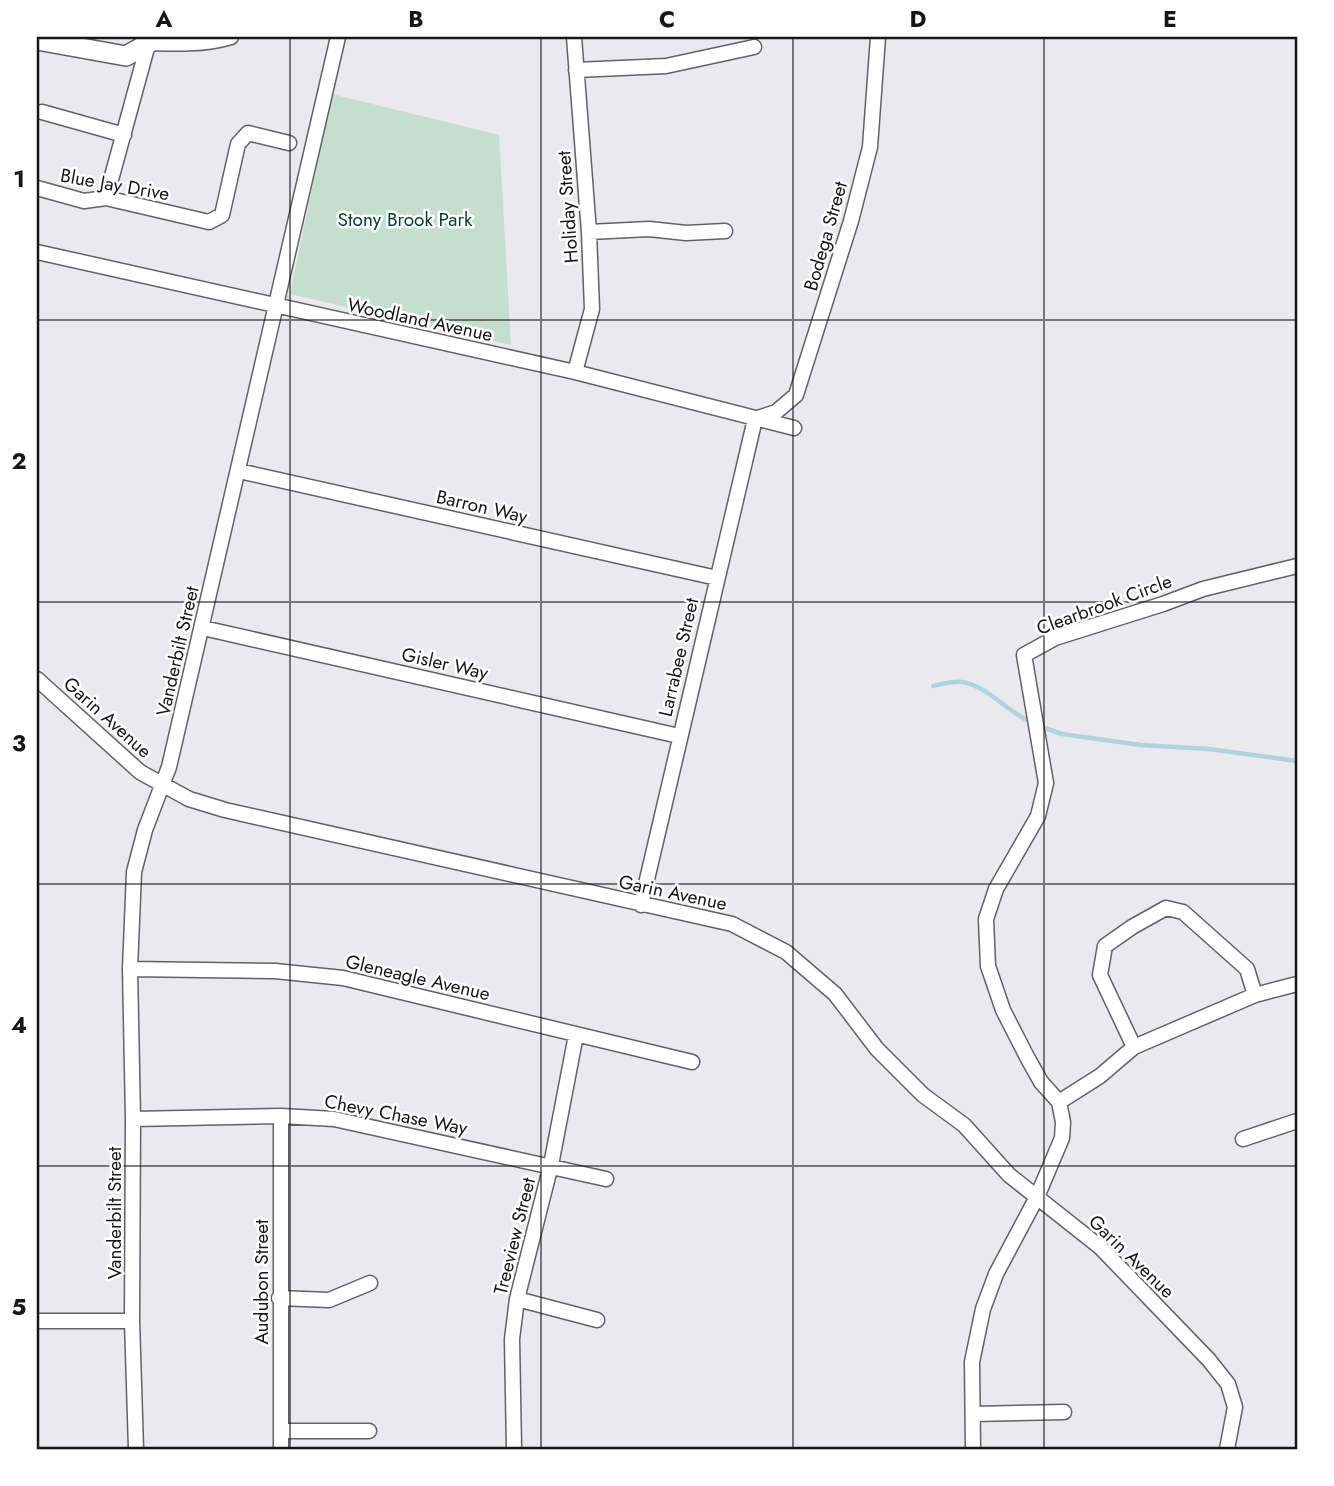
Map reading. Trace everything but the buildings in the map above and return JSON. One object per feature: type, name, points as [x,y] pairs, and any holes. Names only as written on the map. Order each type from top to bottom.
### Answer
[{"type":"main road","points":[[37,40],[126,56],[145,39]]},
{"type":"street","points":[[106,198],[124,135],[145,39],[181,44],[231,37]]},
{"type":"street","name":"Vanderbilt Street","points":[[136,1449],[132,1321],[133,1119],[130,969],[134,872],[145,830],[169,767],[203,628],[338,37]]},
{"type":"street","name":"Holiday Street","points":[[574,37],[592,309],[575,372]]},
{"type":"street","name":"Bodega Street","points":[[755,419],[776,412],[796,396],[851,221],[870,147],[878,37]]},
{"type":"street","points":[[576,70],[666,66],[754,47]]},
{"type":"street","points":[[42,112],[124,135]]},
{"type":"street","name":"Blue Jay Drive","points":[[37,188],[84,201],[106,198],[209,222],[222,215],[238,144],[248,133],[289,143]]},
{"type":"street","points":[[589,232],[649,229],[686,233],[725,231]]},
{"type":"street","name":"Woodland Avenue","points":[[37,252],[575,372],[794,428]]},
{"type":"street","name":"Larrabee Street","points":[[641,905],[755,419]]},
{"type":"street","name":"Barron Way","points":[[239,471],[717,579]]},
{"type":"street","name":"Clearbrook Circle","points":[[1059,1102],[1041,1082],[1027,1058],[1003,1010],[988,966],[986,919],[996,889],[1038,816],[1046,783],[1024,655],[1055,638],[1203,589],[1297,566]]},
{"type":"street","name":"Gisler Way","points":[[203,628],[679,736]]},
{"type":"street","name":"Garin Avenue","points":[[37,679],[140,772],[189,799],[225,810],[732,924],[786,952],[835,994],[877,1049],[923,1095],[964,1125],[1009,1175],[1100,1247],[1209,1360],[1228,1384],[1235,1406],[1227,1449]]},
{"type":"street","points":[[1134,1047],[1100,975],[1105,946],[1166,908],[1183,912],[1247,969],[1255,995]]},
{"type":"street","name":"Gleneagle Avenue","points":[[130,969],[275,971],[343,978],[692,1062]]},
{"type":"street","points":[[973,1449],[972,1362],[983,1309],[996,1274],[1037,1197],[1062,1138],[1063,1122],[1059,1102],[1100,1076],[1134,1047],[1255,995],[1297,984]]},
{"type":"street","name":"Treeview Street","points":[[514,1449],[512,1339],[517,1299],[551,1165],[576,1035]]},
{"type":"street","name":"Chevy Chase Way","points":[[133,1119],[281,1116],[334,1119],[606,1179]]},
{"type":"street","name":"Audubon Street","points":[[281,1116],[281,1449]]},
{"type":"street","points":[[1243,1139],[1297,1121]]},
{"type":"street","points":[[279,1298],[329,1300],[370,1283]]},
{"type":"street","points":[[517,1299],[597,1320]]},
{"type":"street","points":[[37,1321],[132,1321]]},
{"type":"street","points":[[973,1414],[1064,1412]]},
{"type":"street","points":[[281,1431],[369,1431]]},
{"type":"green space","name":"Stony Brook Park","points":[[332,94],[499,135],[511,345],[290,294]]},
{"type":"waterway","points":[[933,686],[955,682],[971,684],[1031,722]]},
{"type":"waterway","points":[[1039,726],[1062,734],[1141,745],[1209,749],[1297,761]]}]
